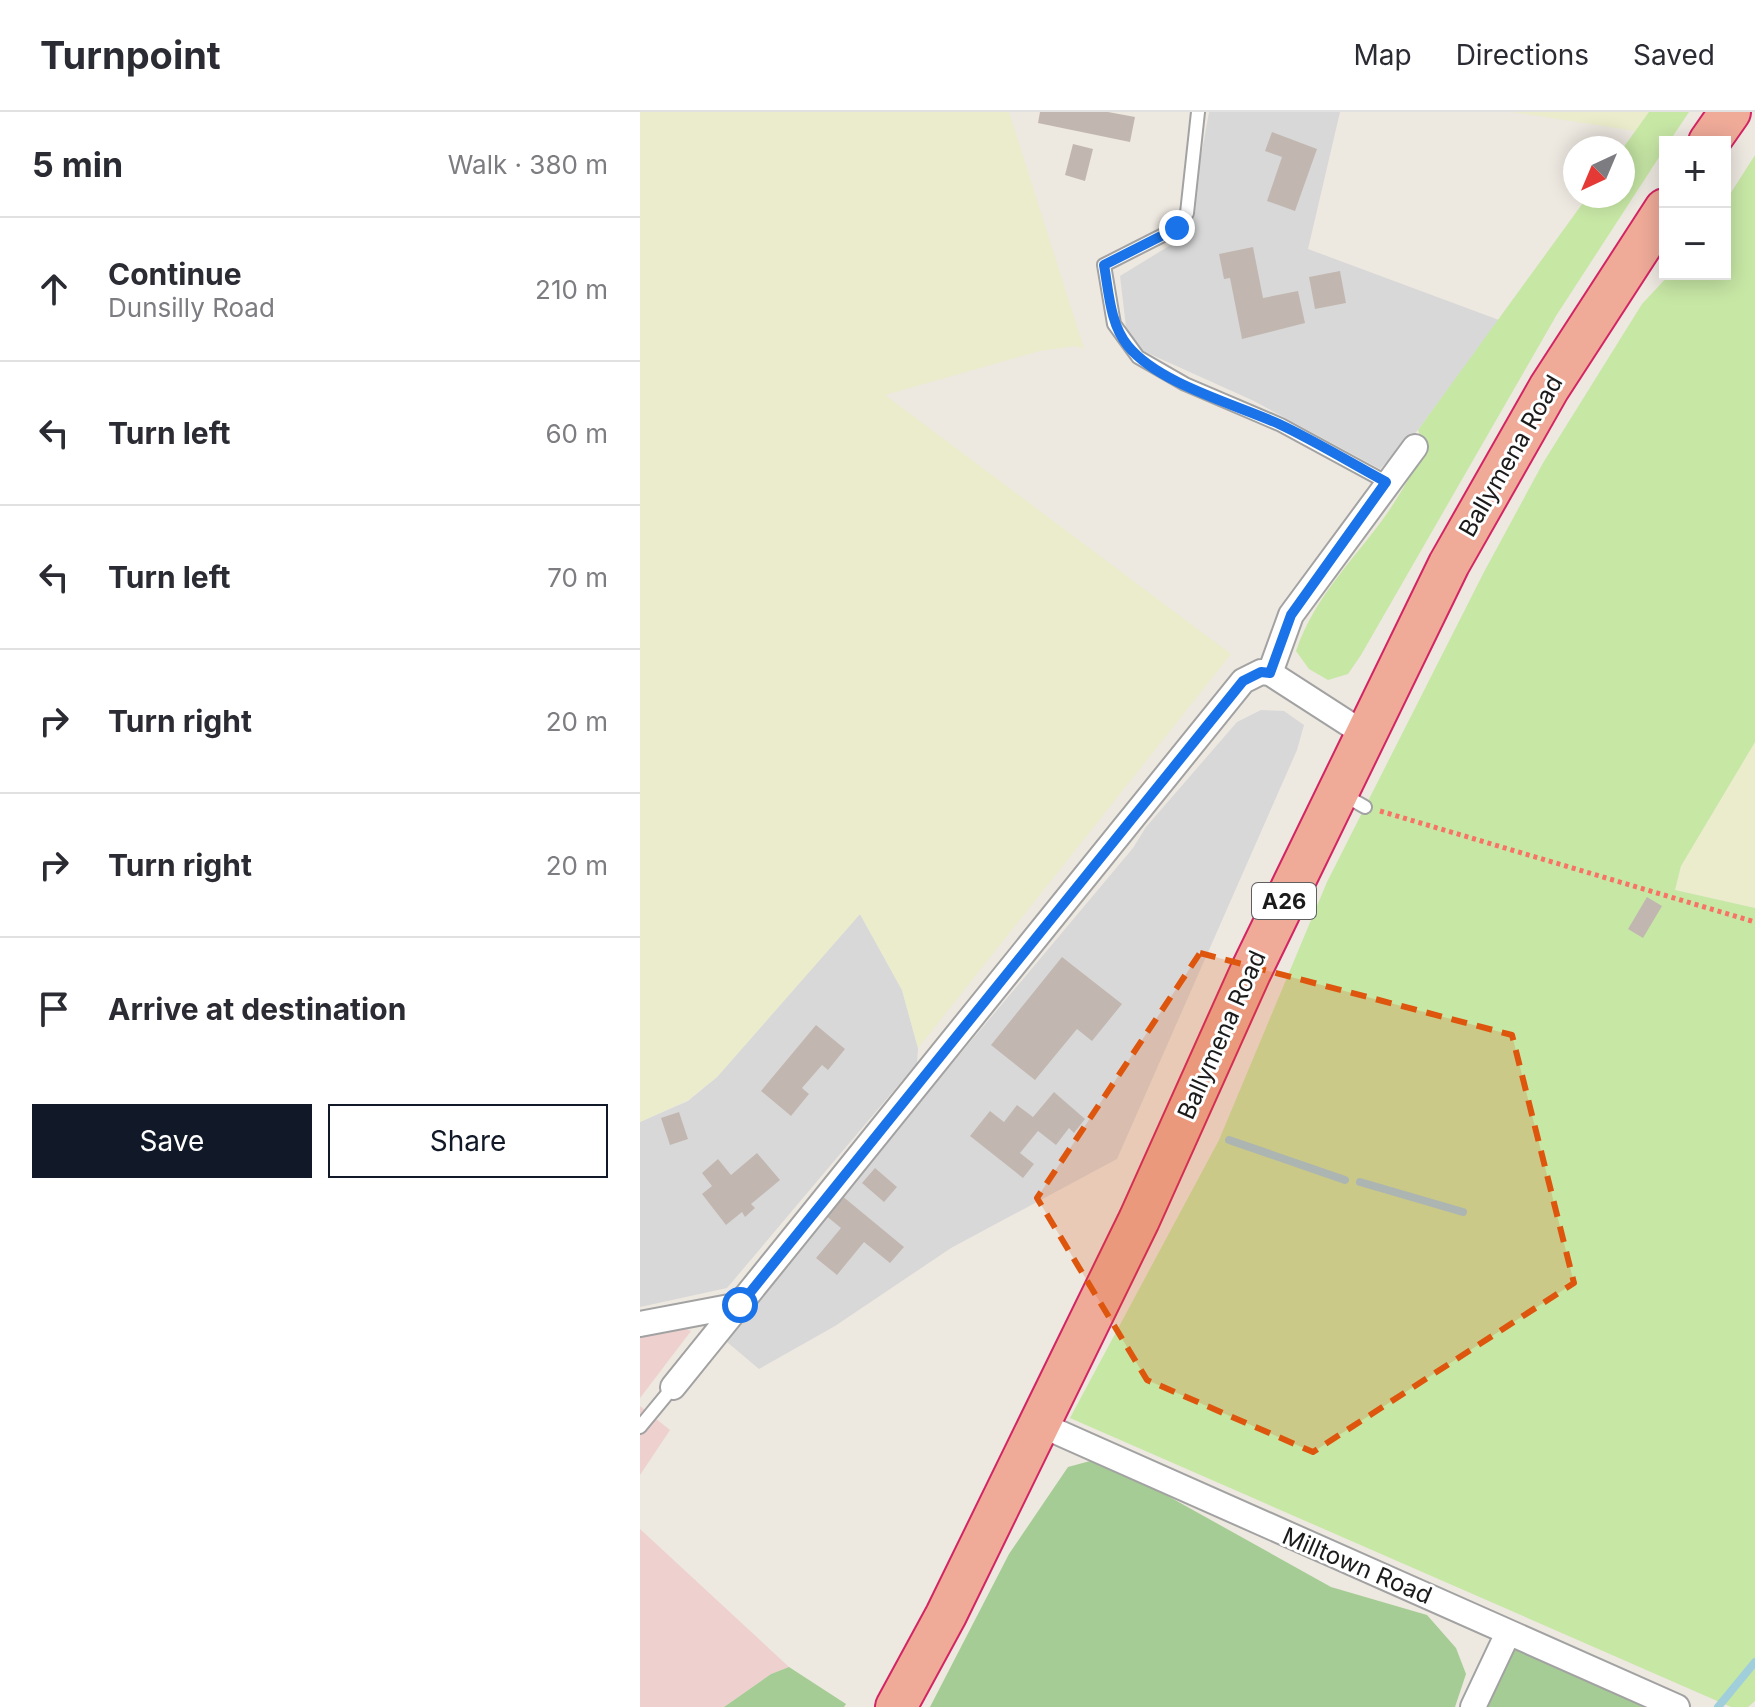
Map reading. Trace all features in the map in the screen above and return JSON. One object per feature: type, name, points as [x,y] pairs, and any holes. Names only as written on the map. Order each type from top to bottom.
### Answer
[{"type":"highway","points":[[1713,136],[1730,112]]},
{"type":"highway","name":"Ballymena Road","points":[[896,1707],[946,1615],[1037,1423],[1139,1220],[1250,973],[1351,799],[1363,733],[1449,564],[1549,388],[1659,218]]},
{"type":"street","points":[[1270,673],[1291,615],[1386,482],[1415,447]]},
{"type":"street","points":[[673,1387],[1243,681],[1261,672],[1270,673],[1363,733]]},
{"type":"street","points":[[640,1324],[740,1305]]},
{"type":"street","name":"Milltown Road","points":[[1037,1423],[1677,1707]]},
{"type":"street","points":[[1473,1707],[1508,1633]]},
{"type":"lane","points":[[1198,112],[1187,213],[1177,228],[1104,265],[1114,324],[1138,357],[1162,372],[1281,425],[1386,482]]},
{"type":"lane","points":[[640,1427],[673,1387]]},
{"type":"path","points":[[1351,799],[1755,922]]},
{"type":"highlighted area","points":[[1200,953],[1512,1035],[1574,1283],[1313,1452],[1147,1380],[1037,1198]]},
{"type":"shaded area","points":[[1209,112],[1340,112],[1308,249],[1499,320],[1418,430],[1380,469],[1254,401],[1141,350],[1126,327],[1120,276],[1187,235]]},
{"type":"shaded area","points":[[1261,710],[1284,711],[1304,725],[1297,750],[1117,1159],[951,1248],[835,1326],[759,1369],[727,1342],[825,1215],[1133,848],[1146,827],[1237,722]]},
{"type":"shaded area","points":[[860,914],[902,990],[918,1048],[917,1063],[727,1288],[640,1307],[640,1122],[688,1101],[717,1077]]},
{"type":"shaded area","points":[[684,1328],[691,1331],[640,1398],[640,1337]]},
{"type":"shaded area","points":[[640,1406],[670,1430],[640,1475]]},
{"type":"shaded area","points":[[640,1529],[789,1667],[771,1674],[724,1707],[640,1707]]},
{"type":"green space","points":[[640,112],[1009,112],[1084,349],[1075,346],[1040,351],[885,395],[1231,654],[918,1048],[902,990],[860,914],[717,1077],[688,1100],[640,1122]]},
{"type":"green space","points":[[1512,112],[1649,112],[1635,131]]},
{"type":"green space","points":[[1649,112],[1689,112],[1673,136],[1659,136],[1659,157],[1635,194],[1635,136],[1632,136]]},
{"type":"green space","points":[[1755,155],[1755,742],[1681,866],[1675,890],[1755,908],[1755,1701],[1748,1707],[1731,1707],[1070,1418],[1219,1140],[1327,882],[1484,572],[1543,463],[1642,304],[1664,280],[1731,280],[1731,193]]},
{"type":"green space","points":[[1579,208],[1626,208],[1556,316],[1361,655],[1348,674],[1328,680],[1309,669],[1296,651],[1314,612],[1393,504],[1426,449],[1418,430]]},
{"type":"green space","points":[[1755,742],[1755,908],[1675,890],[1681,866]]},
{"type":"green space","points":[[1090,1461],[1141,1481],[1331,1587],[1427,1615],[1456,1648],[1466,1674],[1455,1707],[930,1707],[1009,1554],[1068,1467]]},
{"type":"green space","points":[[1512,1647],[1644,1707],[1484,1707]]},
{"type":"green space","points":[[789,1667],[846,1704],[844,1707],[724,1707],[771,1674]]},
{"type":"building","points":[[1040,112],[1108,112],[1135,117],[1130,142],[1038,123]]},
{"type":"building","points":[[1272,132],[1317,149],[1295,211],[1267,201],[1282,157],[1265,151]]},
{"type":"building","points":[[1073,144],[1093,149],[1085,181],[1065,175]]},
{"type":"building","points":[[1253,247],[1263,298],[1298,291],[1305,323],[1242,339],[1230,278],[1224,279],[1219,254]]},
{"type":"building","points":[[1340,271],[1346,303],[1315,309],[1309,277]]},
{"type":"building","points":[[1647,897],[1662,906],[1643,938],[1628,929]]},
{"type":"building","points":[[1062,957],[1122,1004],[1092,1041],[1077,1029],[1035,1080],[991,1045]]},
{"type":"building","points":[[816,1025],[845,1049],[828,1070],[822,1065],[802,1088],[809,1094],[791,1116],[761,1091]]},
{"type":"building","points":[[1054,1092],[1085,1119],[1074,1133],[1069,1128],[1056,1145],[1038,1131],[1020,1153],[1034,1164],[1023,1178],[970,1136],[990,1111],[1004,1122],[1017,1105],[1033,1117]]},
{"type":"building","points":[[679,1112],[688,1139],[670,1145],[661,1118]]},
{"type":"building","points":[[757,1153],[780,1180],[751,1204],[755,1208],[745,1217],[742,1212],[726,1225],[702,1194],[712,1186],[702,1173],[718,1159],[731,1175]]},
{"type":"building","points":[[875,1168],[897,1187],[884,1202],[862,1183]]},
{"type":"building","points":[[841,1195],[904,1247],[890,1263],[864,1242],[837,1275],[816,1258],[841,1228],[825,1215]]},
{"type":"waterway","points":[[1229,1140],[1345,1180]]},
{"type":"waterway","points":[[1360,1182],[1463,1212]]},
{"type":"waterway","points":[[1718,1707],[1755,1662]]},
{"type":"route","points":[[740,1305],[1243,681],[1250,675],[1270,673],[1291,615],[1386,482],[1281,425],[1162,372],[1138,357],[1126,344],[1114,324],[1104,265],[1177,228]]}]
